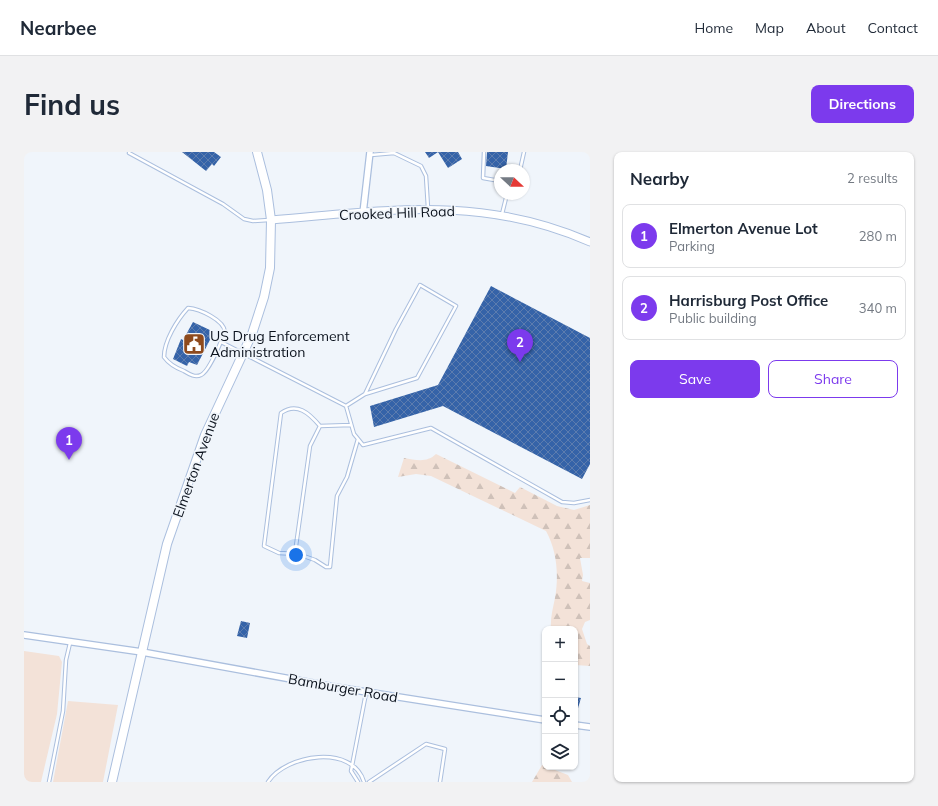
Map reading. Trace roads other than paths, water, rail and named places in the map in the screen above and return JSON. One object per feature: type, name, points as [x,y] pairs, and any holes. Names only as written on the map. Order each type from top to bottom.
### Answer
[{"type":"main road","name":"Elmerton Avenue","points":[[113,781],[167,544],[205,435],[256,323],[266,290],[271,251],[271,220],[267,190],[257,152]]},
{"type":"street","points":[[363,213],[370,154]]},
{"type":"street","name":"Crooked Hill Road","points":[[271,220],[428,209],[476,211],[502,215],[547,226],[590,242]]},
{"type":"street","name":"Bamburger Road","points":[[24,635],[142,652],[366,692],[542,720]]},
{"type":"street","points":[[578,725],[590,727]]},
{"type":"lane","points":[[370,154],[394,152],[421,166],[426,176],[428,209]]},
{"type":"lane","points":[[484,152],[482,178],[494,180]]},
{"type":"lane","points":[[521,164],[524,152]]},
{"type":"lane","points":[[129,153],[223,204],[244,219],[253,221],[271,220]]},
{"type":"lane","points":[[502,215],[506,200]]},
{"type":"lane","points":[[346,406],[366,394],[417,378],[456,306],[420,285],[396,329],[366,394]]},
{"type":"lane","points":[[188,308],[193,308],[221,322],[225,326],[225,332],[221,342],[205,373],[200,376],[193,376],[174,366],[164,357],[164,349],[182,314],[188,308]]},
{"type":"lane","points":[[221,342],[346,406],[354,434],[363,445],[431,428],[562,502],[574,503],[590,500]]},
{"type":"lane","points":[[320,426],[313,417],[294,407],[288,408],[281,413],[264,546],[279,553],[295,553],[316,560],[326,567],[330,567],[337,496],[347,477],[358,438]]},
{"type":"lane","points":[[320,426],[351,425]]},
{"type":"lane","points":[[295,553],[310,446],[320,426]]},
{"type":"lane","points":[[49,782],[63,712],[66,660],[70,642]]},
{"type":"lane","points":[[358,782],[351,771],[366,692]]},
{"type":"lane","points":[[369,782],[426,744],[445,749],[440,782]]},
{"type":"lane","points":[[268,782],[290,764],[314,756],[336,757],[357,768],[364,782]]},
{"type":"place","name":"US Drug Enforcement Administration","points":[[194,344]]},
{"type":"place","name":"Harrisburg Post Office","points":[[520,362]]},
{"type":"place","name":"Elmerton Avenue Lot","points":[[69,460]]}]
